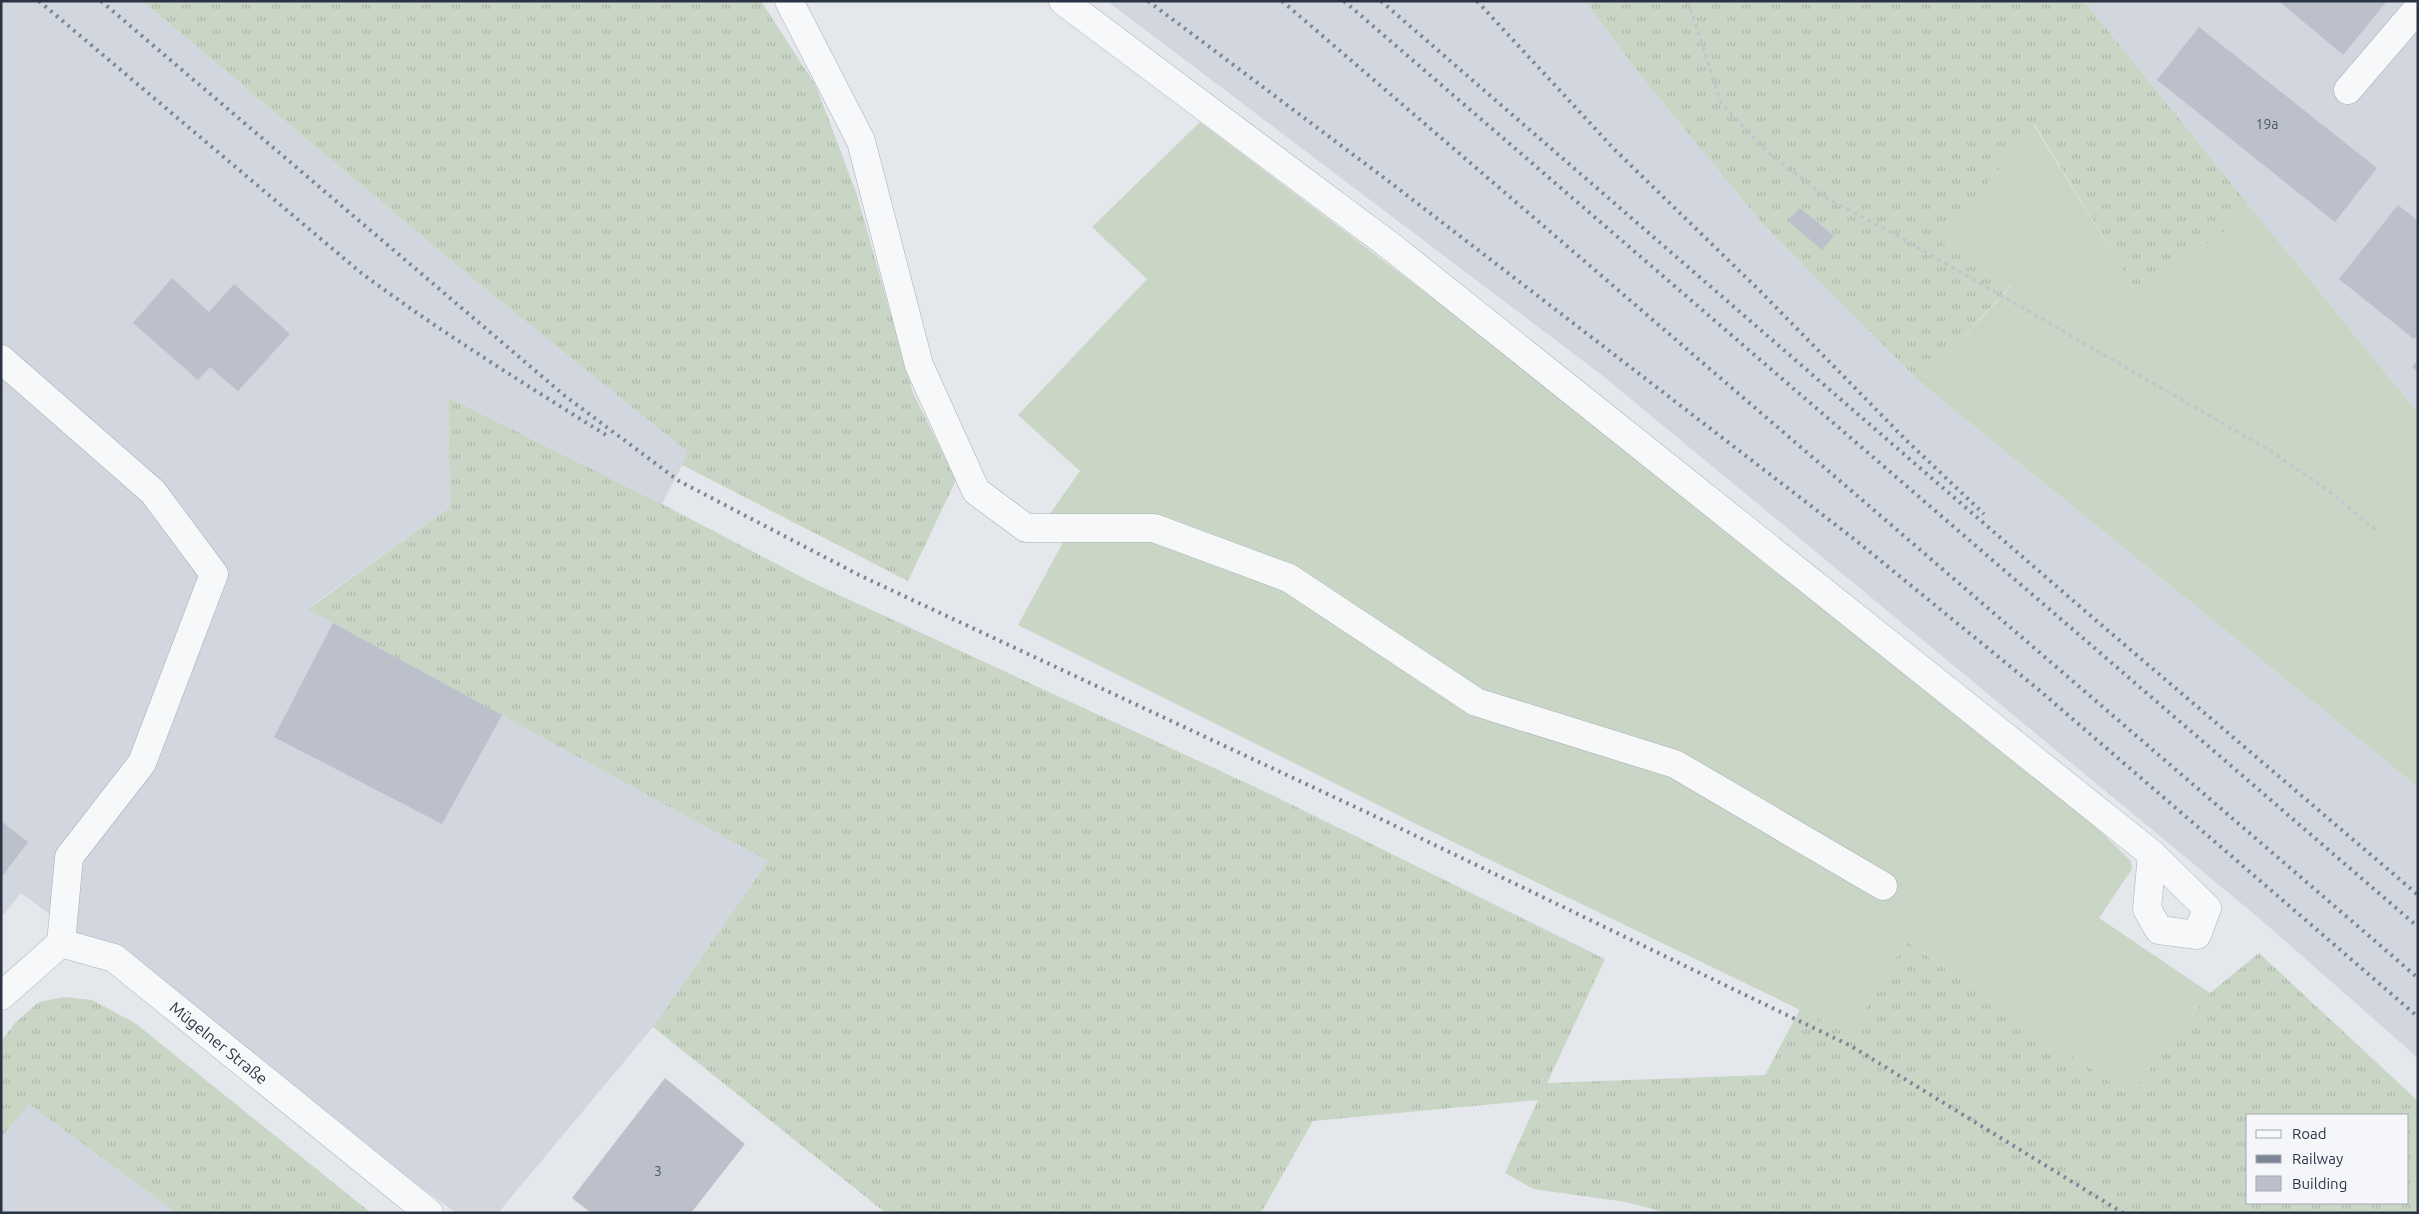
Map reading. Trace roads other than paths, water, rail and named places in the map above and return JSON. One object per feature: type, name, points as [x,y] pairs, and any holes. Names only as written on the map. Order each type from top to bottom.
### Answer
[{"type":"street","points":[[789,1],[861,141],[919,365],[976,491],[1026,528],[1154,528],[1289,578],[1476,702],[1675,764],[1883,886]]},
{"type":"street","points":[[1063,1],[1394,248],[2152,854]]},
{"type":"street","points":[[2348,90],[2418,8]]},
{"type":"street","points":[[1,359],[153,492],[214,574],[142,763],[69,858],[61,943],[1,996]]},
{"type":"street","name":"Mügelner Straße","points":[[61,943],[114,958],[429,1213]]},
{"type":"railway","points":[[39,1],[360,272],[451,336],[606,435]]},
{"type":"railway","points":[[101,1],[565,396],[679,481],[859,575],[1383,820],[1851,1046],[2123,1213]]},
{"type":"railway","points":[[1148,1],[1387,180],[1854,539],[2039,690],[2418,1017]]},
{"type":"railway","points":[[1282,1],[2418,978]]},
{"type":"railway","points":[[1344,1],[2418,927]]},
{"type":"railway","points":[[1381,1],[2085,611],[2418,895]]},
{"type":"railway","points":[[1477,1],[1614,149],[1759,290],[1906,440],[1984,514]]}]
